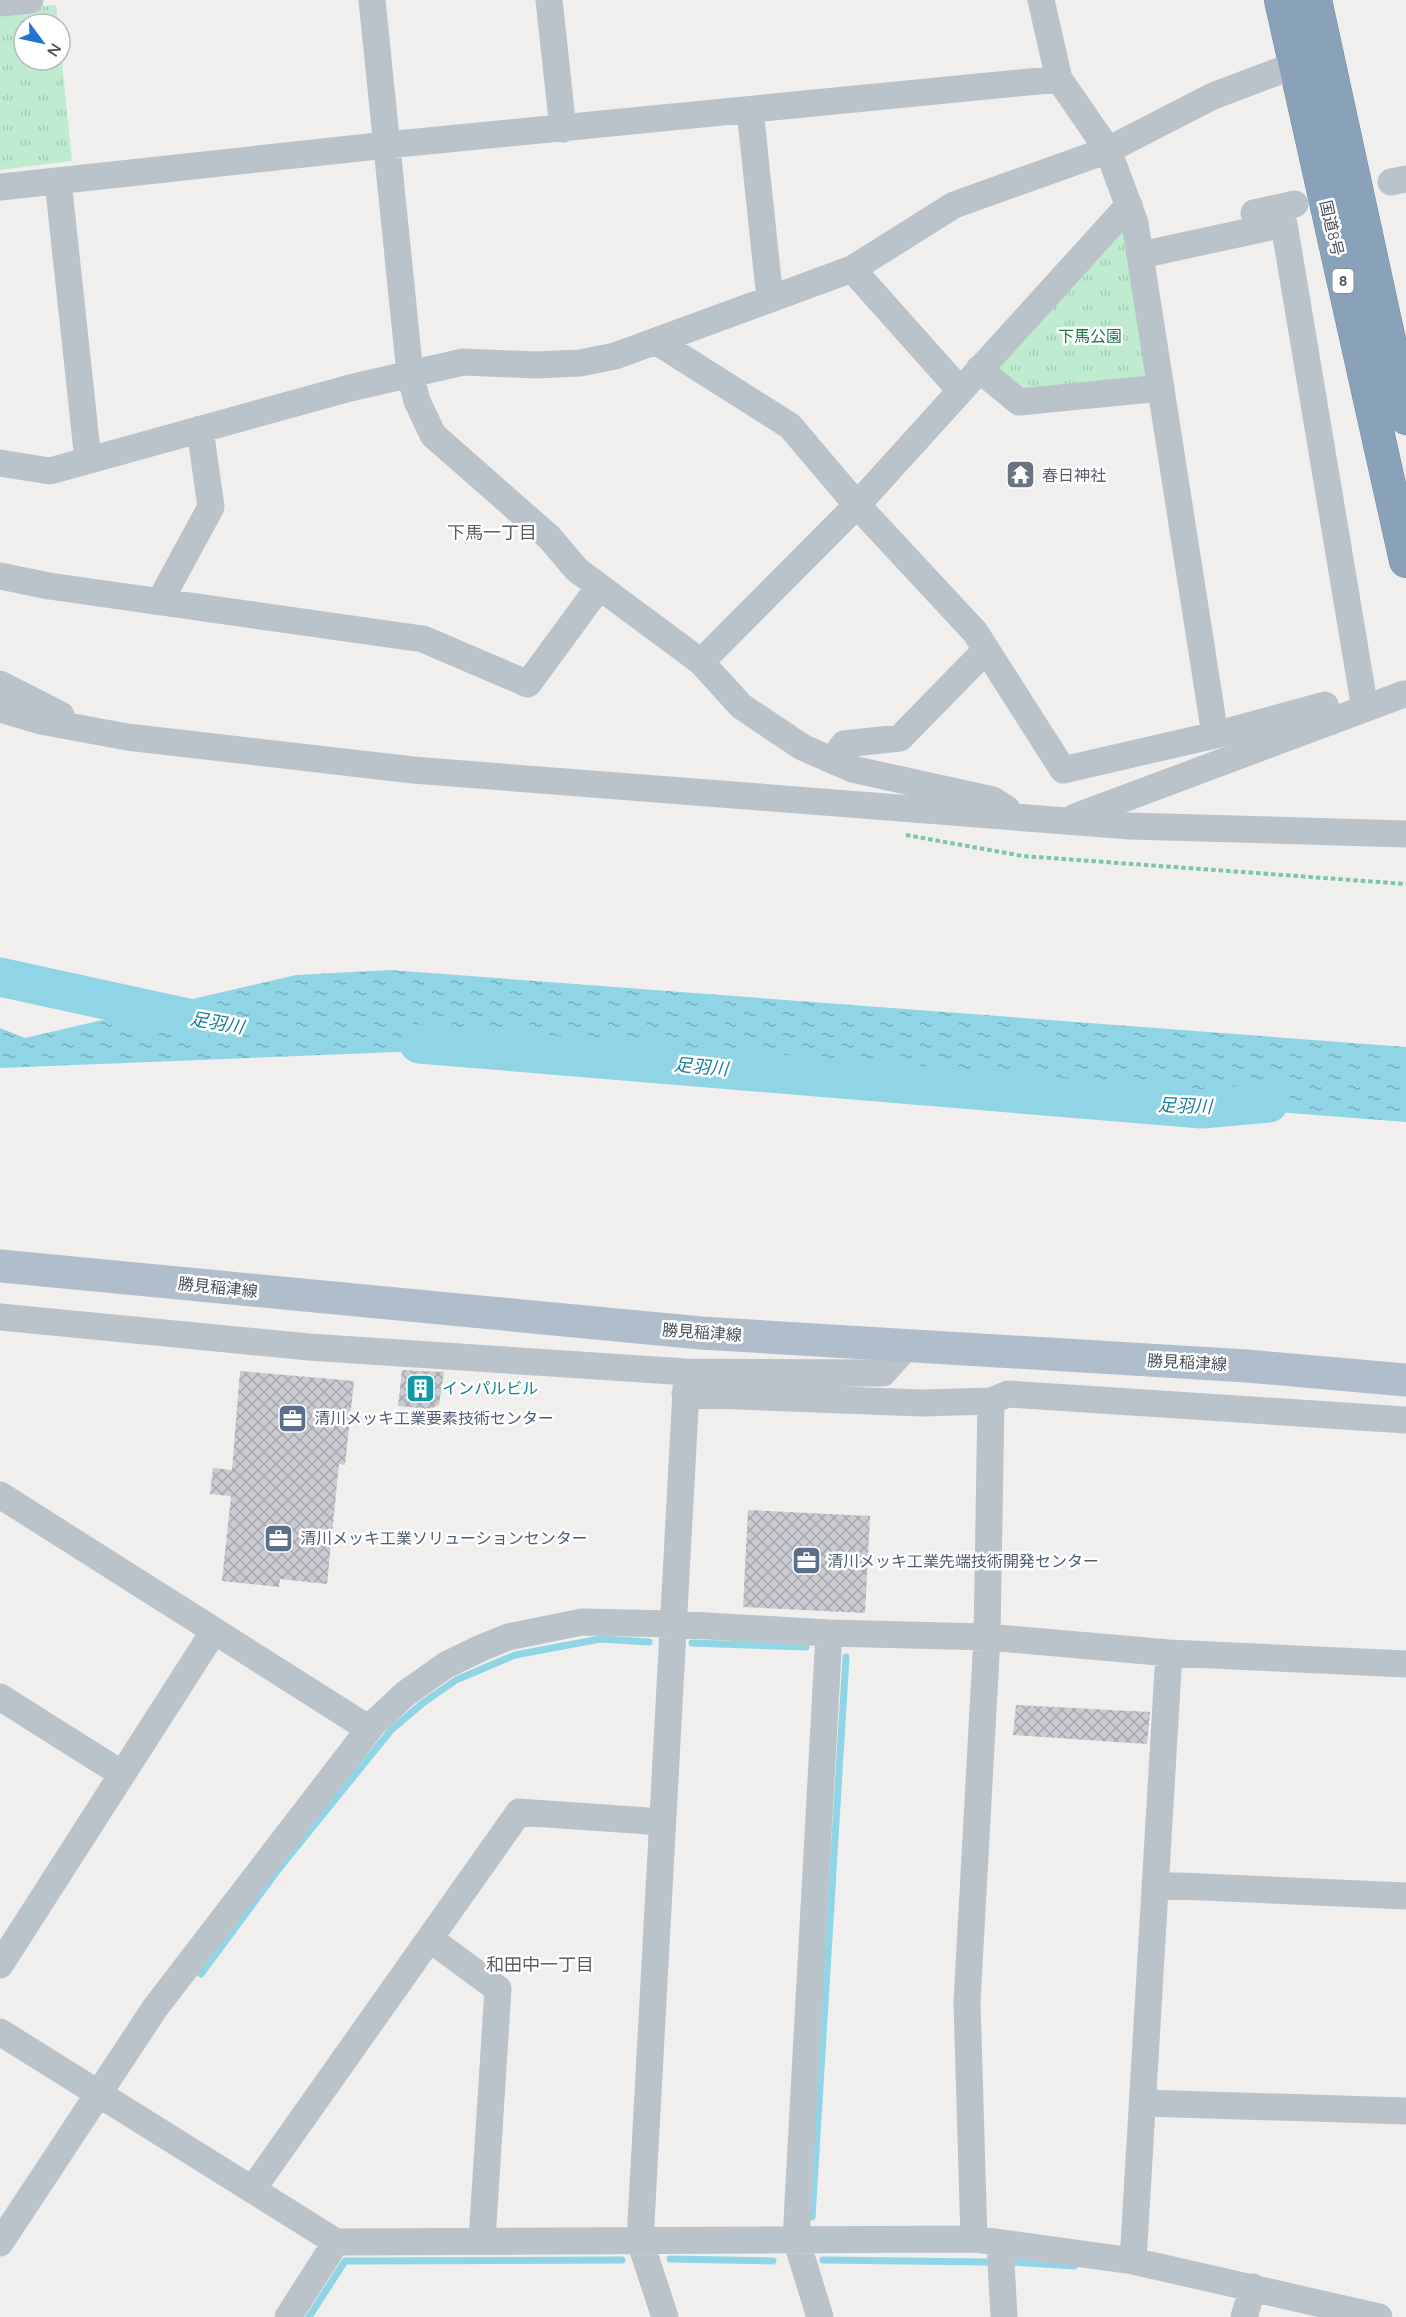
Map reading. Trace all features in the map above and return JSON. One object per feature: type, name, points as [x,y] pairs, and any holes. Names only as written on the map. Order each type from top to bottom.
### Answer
[{"type":"highway","name":"国道8号","points":[[1281,0],[1406,561]]},
{"type":"highway","name":"国道8号","points":[[1315,0],[1406,418]]},
{"type":"main road","name":"勝見稲津線","points":[[0,1266],[701,1333],[1247,1366],[1406,1380]]},
{"type":"street","points":[[0,3],[30,0]]},
{"type":"street","points":[[372,0],[410,374],[417,401],[434,435],[549,537],[578,570],[701,662],[741,706],[802,747],[852,769],[993,800],[1022,818]]},
{"type":"street","points":[[549,0],[563,129]]},
{"type":"street","points":[[1041,0],[1059,79],[1108,150],[1129,205],[1139,246],[1215,735]]},
{"type":"street","points":[[0,464],[50,471],[350,387],[463,362],[536,365],[579,363],[615,356],[852,269],[954,205],[1108,150],[1213,96],[1295,65]]},
{"type":"street","points":[[0,187],[387,145],[1059,79]]},
{"type":"street","points":[[750,111],[770,299]]},
{"type":"street","points":[[58,181],[88,460]]},
{"type":"street","points":[[1139,246],[1295,204]]},
{"type":"street","points":[[701,662],[857,505],[1129,205]]},
{"type":"street","points":[[1139,246],[1284,224],[1365,709]]},
{"type":"street","points":[[852,269],[960,390]]},
{"type":"street","points":[[656,341],[790,426],[857,505],[975,632],[1063,770],[1215,735],[1325,705],[1330,722]]},
{"type":"street","points":[[979,369],[1019,402],[1161,388]]},
{"type":"street","points":[[160,601],[211,507],[200,429]]},
{"type":"street","points":[[0,576],[49,586],[423,639],[528,684],[599,587]]},
{"type":"street","points":[[832,760],[844,744],[900,738],[986,650]]},
{"type":"street","points":[[0,684],[86,729]]},
{"type":"street","points":[[1065,821],[1404,694]]},
{"type":"street","points":[[0,709],[41,721],[127,736],[413,771],[1065,821],[1164,827],[1406,834]]},
{"type":"street","points":[[0,1317],[686,1383],[922,1403],[991,1401],[1008,1394],[1406,1420]]},
{"type":"street","points":[[686,1383],[883,1373],[908,1345]]},
{"type":"street","points":[[665,2317],[640,2241],[686,1383]]},
{"type":"street","points":[[991,1401],[987,1637],[967,2002],[987,2241],[1004,2317]]},
{"type":"street","points":[[0,1495],[369,1730]]},
{"type":"street","points":[[0,2243],[155,2008],[369,1730],[405,1694],[446,1665],[508,1637],[582,1622],[673,1624],[829,1633],[987,1637],[1169,1653],[1406,1664]]},
{"type":"street","points":[[0,1965],[214,1631]]},
{"type":"street","points":[[820,2317],[796,2239],[829,1633]]},
{"type":"street","points":[[1133,2261],[1169,1653]]},
{"type":"street","points":[[0,1697],[122,1774]]},
{"type":"street","points":[[252,2190],[519,1812],[662,1822]]},
{"type":"street","points":[[1156,1885],[1406,1896]]},
{"type":"street","points":[[430,1939],[498,1989],[482,2240]]},
{"type":"street","points":[[0,2031],[336,2242],[796,2239],[987,2241],[1133,2261],[1379,2317]]},
{"type":"street","points":[[1143,2103],[1406,2111]]},
{"type":"street","points":[[288,2317],[336,2242]]},
{"type":"street","points":[[1244,2317],[1253,2287]]},
{"type":"path","points":[[899,834],[1023,856],[1406,885]]},
{"type":"green space","points":[[56,5],[57,12],[12,12],[12,72],[63,72],[72,161],[0,170],[0,10]]},
{"type":"green space","name":"下馬公園","points":[[1124,220],[1153,382],[1021,400],[985,368]]},
{"type":"water","points":[[390,970],[1406,1047],[1406,1122],[471,1049],[0,1068],[0,1028],[25,1038],[296,975]]},
{"type":"building","name":"インパルビル","points":[[402,1370],[444,1372],[439,1404],[431,1409],[398,1406]]},
{"type":"building","points":[[240,1371],[354,1381],[345,1465],[339,1464],[327,1584],[280,1579],[279,1587],[222,1581],[231,1496],[210,1494],[213,1468],[232,1470]]},
{"type":"building","name":"清川メッキ工業先端技術開発センター","points":[[748,1510],[870,1516],[865,1613],[743,1607]]},
{"type":"building","points":[[1016,1705],[1150,1712],[1147,1744],[1013,1735]]},
{"type":"waterway","name":"足羽川","points":[[0,977],[197,1020]]},
{"type":"waterway","name":"足羽川","points":[[419,1044],[1202,1109],[1269,1103]]},
{"type":"waterway","points":[[201,1974],[281,1866],[392,1729],[423,1703],[456,1680],[515,1655],[600,1639],[649,1642]]},
{"type":"waterway","points":[[692,1643],[806,1647]]},
{"type":"waterway","points":[[812,2217],[846,1657]]},
{"type":"waterway","points":[[670,2259],[773,2261]]},
{"type":"waterway","points":[[309,2317],[345,2261],[622,2260]]},
{"type":"waterway","points":[[823,2260],[987,2262]]},
{"type":"waterway","points":[[1014,2262],[1074,2266]]},
{"type":"place","name":"春日神社","points":[[1021,475]]},
{"type":"place","name":"インパルビル","points":[[421,1388]]},
{"type":"place","name":"清川メッキ工業要素技術センター","points":[[293,1418]]},
{"type":"place","name":"清川メッキ工業ソリューションセンター","points":[[279,1538]]},
{"type":"place","name":"清川メッキ工業先端技術開発センター","points":[[806,1561]]},
{"type":"district","name":"下馬一丁目","points":[[492,533]]},
{"type":"district","name":"和田中一丁目","points":[[540,1965]]}]
